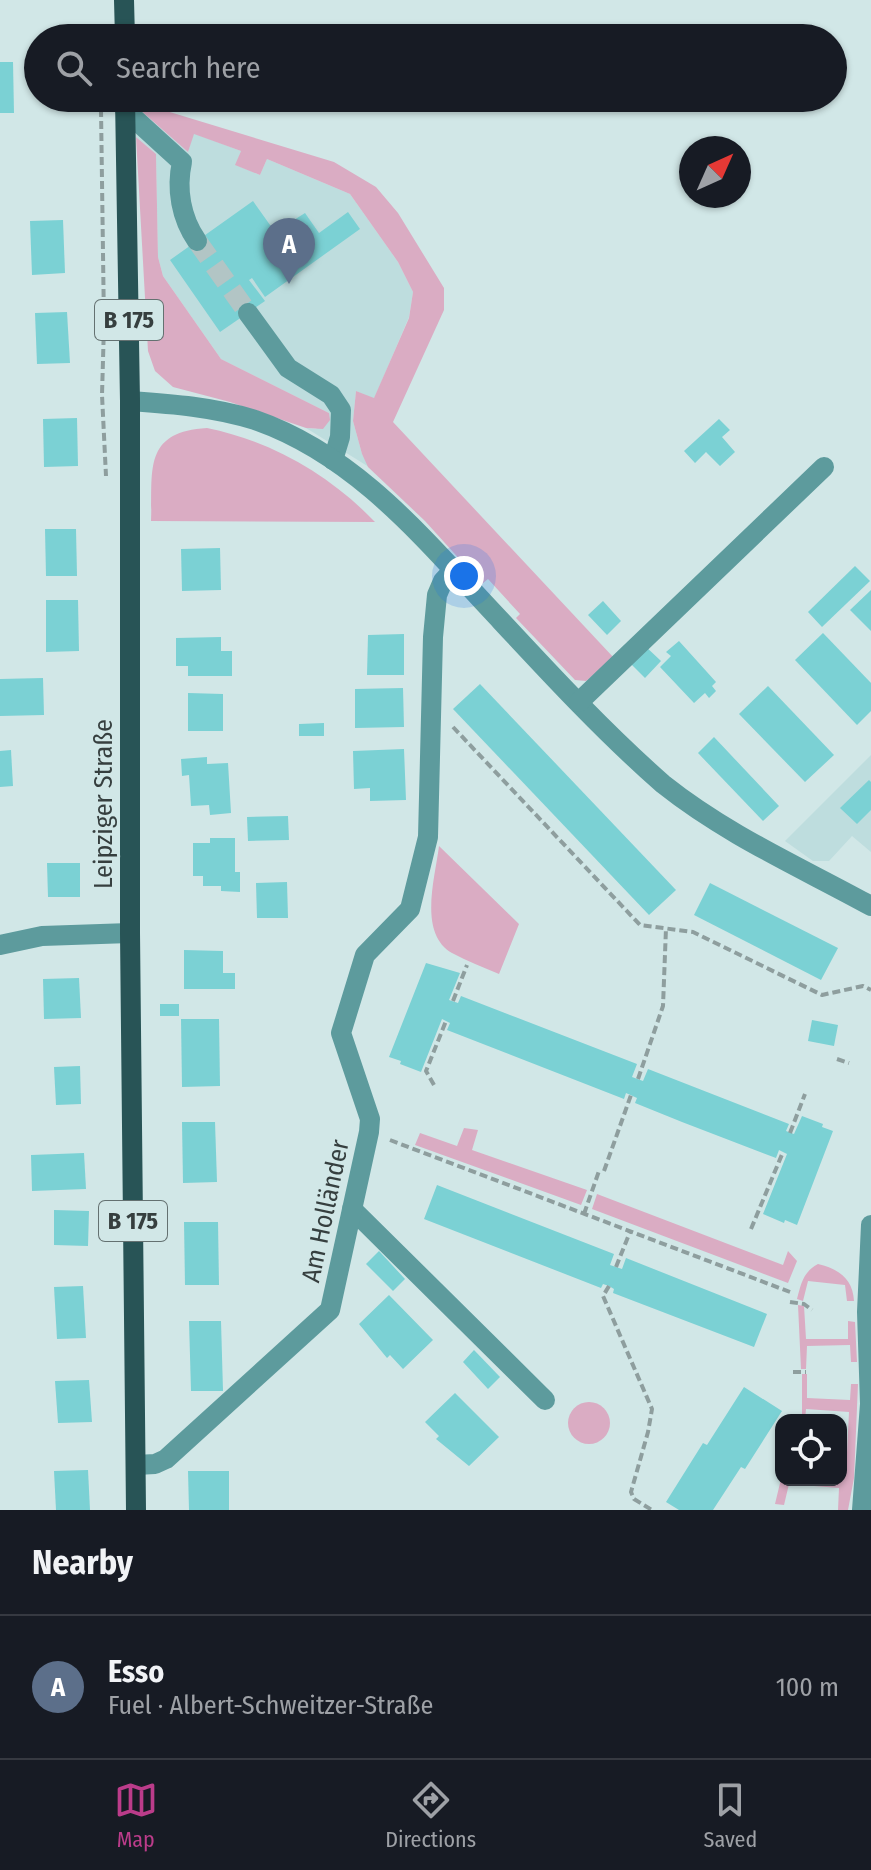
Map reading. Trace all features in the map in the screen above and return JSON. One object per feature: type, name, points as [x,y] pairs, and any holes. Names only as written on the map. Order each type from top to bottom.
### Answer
[{"type":"main road","points":[[124,0],[125,24]]},
{"type":"main road","name":"Leipziger Straße","points":[[125,112],[130,401],[130,933],[136,1510]]},
{"type":"street","points":[[133,112],[182,162],[178,183],[187,227],[197,241]]},
{"type":"street","points":[[248,313],[288,368],[331,395],[341,410],[340,437],[333,460]]},
{"type":"street","points":[[130,401],[226,411],[293,436],[357,476],[454,569],[646,769],[689,805],[742,839],[871,906]]},
{"type":"street","points":[[579,702],[824,467]]},
{"type":"street","name":"Am Holländer","points":[[136,1465],[155,1464],[166,1459],[330,1310],[370,1119],[341,1033],[365,955],[410,909],[428,837],[430,702],[437,595],[443,581],[454,569]]},
{"type":"street","points":[[0,945],[42,936],[130,933]]},
{"type":"street","points":[[352,1209],[545,1400]]},
{"type":"street","points":[[862,1510],[870,1404],[867,1312],[871,1225]]},
{"type":"path","points":[[430,702],[640,925],[693,932],[822,995],[863,986],[871,990]]},
{"type":"path","points":[[638,1079],[663,1006],[666,928]]},
{"type":"path","points":[[453,1001],[467,965]]},
{"type":"path","points":[[434,1085],[426,1071],[446,1021]]},
{"type":"path","points":[[837,1059],[849,1063]]},
{"type":"path","points":[[790,1133],[805,1094]]},
{"type":"path","points":[[584,1214],[631,1095]]},
{"type":"path","points":[[369,1132],[790,1292]]},
{"type":"path","points":[[751,1229],[783,1152]]},
{"type":"path","points":[[616,1267],[630,1231]]},
{"type":"path","points":[[609,1286],[603,1296],[652,1409],[631,1492],[634,1499],[652,1510]]},
{"type":"path","points":[[790,1302],[804,1304],[812,1310]]},
{"type":"path","points":[[793,1372],[806,1372]]},
{"type":"shaded area","points":[[135,112],[142,112],[188,152],[193,133],[241,151],[236,165],[260,175],[267,159],[350,194],[398,262],[413,292],[409,317],[374,399],[356,391],[353,421],[369,467],[306,428],[316,429],[329,413],[221,359],[163,276],[158,257],[156,154],[136,137]]},
{"type":"shaded area","points":[[142,112],[170,112],[334,162],[376,187],[398,213],[444,288],[444,310],[393,422],[614,658],[586,681],[575,680],[516,618],[520,614],[488,579],[482,584],[425,521],[368,467],[353,421],[356,391],[374,398],[409,318],[413,292],[398,262],[350,194],[267,159],[260,175],[235,165],[241,151],[194,134],[188,152]]},
{"type":"shaded area","points":[[136,137],[156,154],[158,257],[163,276],[221,359],[329,413],[330,420],[323,429],[306,428],[230,402],[173,387],[155,371],[148,351]]},
{"type":"shaded area","points":[[207,428],[254,442],[298,462],[339,489],[375,522],[151,521],[152,471],[161,446],[171,437],[186,431]]},
{"type":"shaded area","points":[[871,755],[871,852],[852,836],[829,861],[813,861],[785,841]]},
{"type":"shaded area","points":[[439,846],[519,924],[499,974],[452,953],[435,932],[431,904]]},
{"type":"shaded area","points":[[464,1128],[478,1130],[472,1150],[587,1190],[581,1205],[415,1145],[420,1133],[457,1146]]},
{"type":"shaded area","points":[[597,1194],[783,1265],[788,1251],[797,1261],[788,1283],[592,1209]]},
{"type":"shaded area","points":[[818,1264],[844,1276],[851,1287],[854,1301],[847,1301],[845,1285],[808,1281],[803,1301],[797,1299],[801,1283]]},
{"type":"shaded area","points":[[798,1305],[804,1306],[806,1339],[848,1339],[848,1321],[855,1322],[857,1362],[851,1362],[850,1345],[807,1346],[806,1369],[801,1369]]},
{"type":"shaded area","points":[[802,1374],[807,1374],[807,1398],[850,1400],[851,1384],[858,1384],[854,1478],[848,1510],[838,1510],[839,1488],[814,1486],[847,1486],[849,1412],[806,1409],[806,1414],[802,1414]]},
{"type":"shaded area","points":[[589,1402],[604,1408],[610,1423],[604,1438],[589,1444],[574,1438],[568,1423],[574,1408]]},
{"type":"shaded area","points":[[779,1486],[789,1486],[784,1505],[775,1504]]},
{"type":"building","points":[[0,62],[13,62],[14,113],[0,113]]},
{"type":"building","points":[[253,201],[275,232],[305,213],[319,233],[348,212],[360,229],[265,297],[252,278],[249,280],[265,301],[220,332],[170,260]]},
{"type":"building","points":[[63,220],[65,273],[32,275],[30,221]]},
{"type":"building","points":[[67,312],[70,363],[37,364],[35,313]]},
{"type":"building","points":[[77,418],[78,466],[44,467],[43,419]]},
{"type":"building","points":[[719,419],[730,430],[722,437],[735,452],[720,466],[706,452],[695,463],[684,451]]},
{"type":"building","points":[[45,529],[76,529],[77,576],[46,576]]},
{"type":"building","points":[[220,548],[221,590],[182,591],[181,549]]},
{"type":"building","points":[[855,566],[870,581],[822,627],[808,612]]},
{"type":"building","points":[[871,590],[871,631],[850,610]]},
{"type":"building","points":[[46,600],[78,600],[79,651],[46,652]]},
{"type":"building","points":[[603,601],[621,621],[607,635],[588,615]]},
{"type":"building","points":[[823,633],[871,683],[871,711],[857,725],[795,660]]},
{"type":"building","points":[[404,634],[404,675],[367,675],[368,635]]},
{"type":"building","points":[[221,637],[221,651],[232,651],[232,676],[188,676],[188,666],[176,666],[176,638]]},
{"type":"building","points":[[679,641],[716,682],[712,686],[716,691],[709,698],[705,693],[694,703],[660,667],[671,656],[666,652]]},
{"type":"building","points":[[644,645],[661,661],[645,678],[629,662]]},
{"type":"building","points":[[43,678],[44,715],[0,716],[0,679]]},
{"type":"building","points":[[480,684],[676,890],[649,915],[453,709]]},
{"type":"building","points":[[768,686],[834,755],[805,782],[739,714]]},
{"type":"building","points":[[403,688],[404,727],[355,728],[355,689]]},
{"type":"building","points":[[188,693],[223,694],[223,731],[188,731]]},
{"type":"building","points":[[324,723],[324,736],[299,736],[299,724]]},
{"type":"building","points":[[714,737],[779,806],[763,821],[698,753]]},
{"type":"building","points":[[404,749],[406,800],[370,801],[370,788],[354,789],[353,751]]},
{"type":"building","points":[[11,750],[13,786],[0,787],[0,751]]},
{"type":"building","points":[[207,757],[207,764],[228,763],[231,813],[210,815],[209,805],[191,806],[189,775],[182,776],[181,759]]},
{"type":"building","points":[[869,780],[871,810],[857,824],[840,808]]},
{"type":"building","points":[[288,816],[289,840],[248,841],[247,817]]},
{"type":"building","points":[[210,838],[235,838],[235,872],[240,872],[240,892],[221,891],[221,886],[203,886],[203,876],[193,876],[193,843],[210,843]]},
{"type":"building","points":[[47,863],[80,863],[80,897],[48,897]]},
{"type":"building","points":[[287,882],[288,918],[257,918],[256,883]]},
{"type":"building","points":[[710,883],[838,948],[821,980],[694,915]]},
{"type":"building","points":[[184,950],[223,951],[223,973],[235,973],[235,989],[184,989]]},
{"type":"building","points":[[426,963],[460,973],[449,1000],[458,1003],[461,996],[637,1064],[632,1077],[643,1081],[648,1069],[789,1124],[786,1131],[794,1134],[802,1116],[833,1131],[797,1225],[763,1214],[787,1154],[779,1150],[776,1158],[682,1122],[635,1103],[637,1098],[626,1093],[624,1099],[447,1030],[450,1023],[442,1019],[421,1072],[389,1057]]},
{"type":"building","points":[[79,978],[81,1018],[44,1019],[43,979]]},
{"type":"building","points":[[160,1004],[179,1004],[179,1016],[160,1016]]},
{"type":"building","points":[[181,1019],[219,1019],[220,1086],[182,1087]]},
{"type":"building","points":[[812,1020],[838,1025],[834,1046],[808,1041]]},
{"type":"building","points":[[80,1066],[81,1104],[56,1105],[54,1067]]},
{"type":"building","points":[[182,1122],[215,1122],[217,1182],[183,1183]]},
{"type":"building","points":[[84,1153],[86,1189],[32,1191],[31,1155]]},
{"type":"building","points":[[437,1185],[614,1254],[610,1265],[622,1269],[626,1258],[767,1314],[754,1347],[613,1293],[614,1289],[609,1286],[603,1284],[601,1288],[424,1219]]},
{"type":"building","points":[[54,1210],[89,1211],[88,1246],[54,1245]]},
{"type":"building","points":[[184,1222],[218,1222],[219,1285],[185,1285]]},
{"type":"building","points":[[379,1251],[405,1279],[393,1291],[366,1264]]},
{"type":"building","points":[[83,1286],[86,1338],[57,1339],[54,1287]]},
{"type":"building","points":[[389,1295],[433,1340],[403,1369],[390,1355],[387,1358],[359,1324]]},
{"type":"building","points":[[189,1321],[221,1321],[223,1391],[191,1391]]},
{"type":"building","points":[[474,1350],[500,1377],[488,1389],[463,1362]]},
{"type":"building","points":[[89,1380],[92,1422],[58,1423],[55,1381]]},
{"type":"building","points":[[744,1387],[782,1411],[775,1414],[775,1422],[745,1469],[741,1467],[713,1510],[679,1510],[666,1502],[703,1443],[707,1445]]},
{"type":"building","points":[[455,1393],[499,1437],[469,1466],[436,1439],[439,1436],[425,1422]]},
{"type":"building","points":[[88,1470],[90,1510],[56,1510],[54,1471]]},
{"type":"building","points":[[188,1471],[229,1471],[229,1510],[189,1510]]},
{"type":"tunnel","points":[[197,241],[248,313]]},
{"type":"place","name":"Esso","points":[[289,284]]}]
